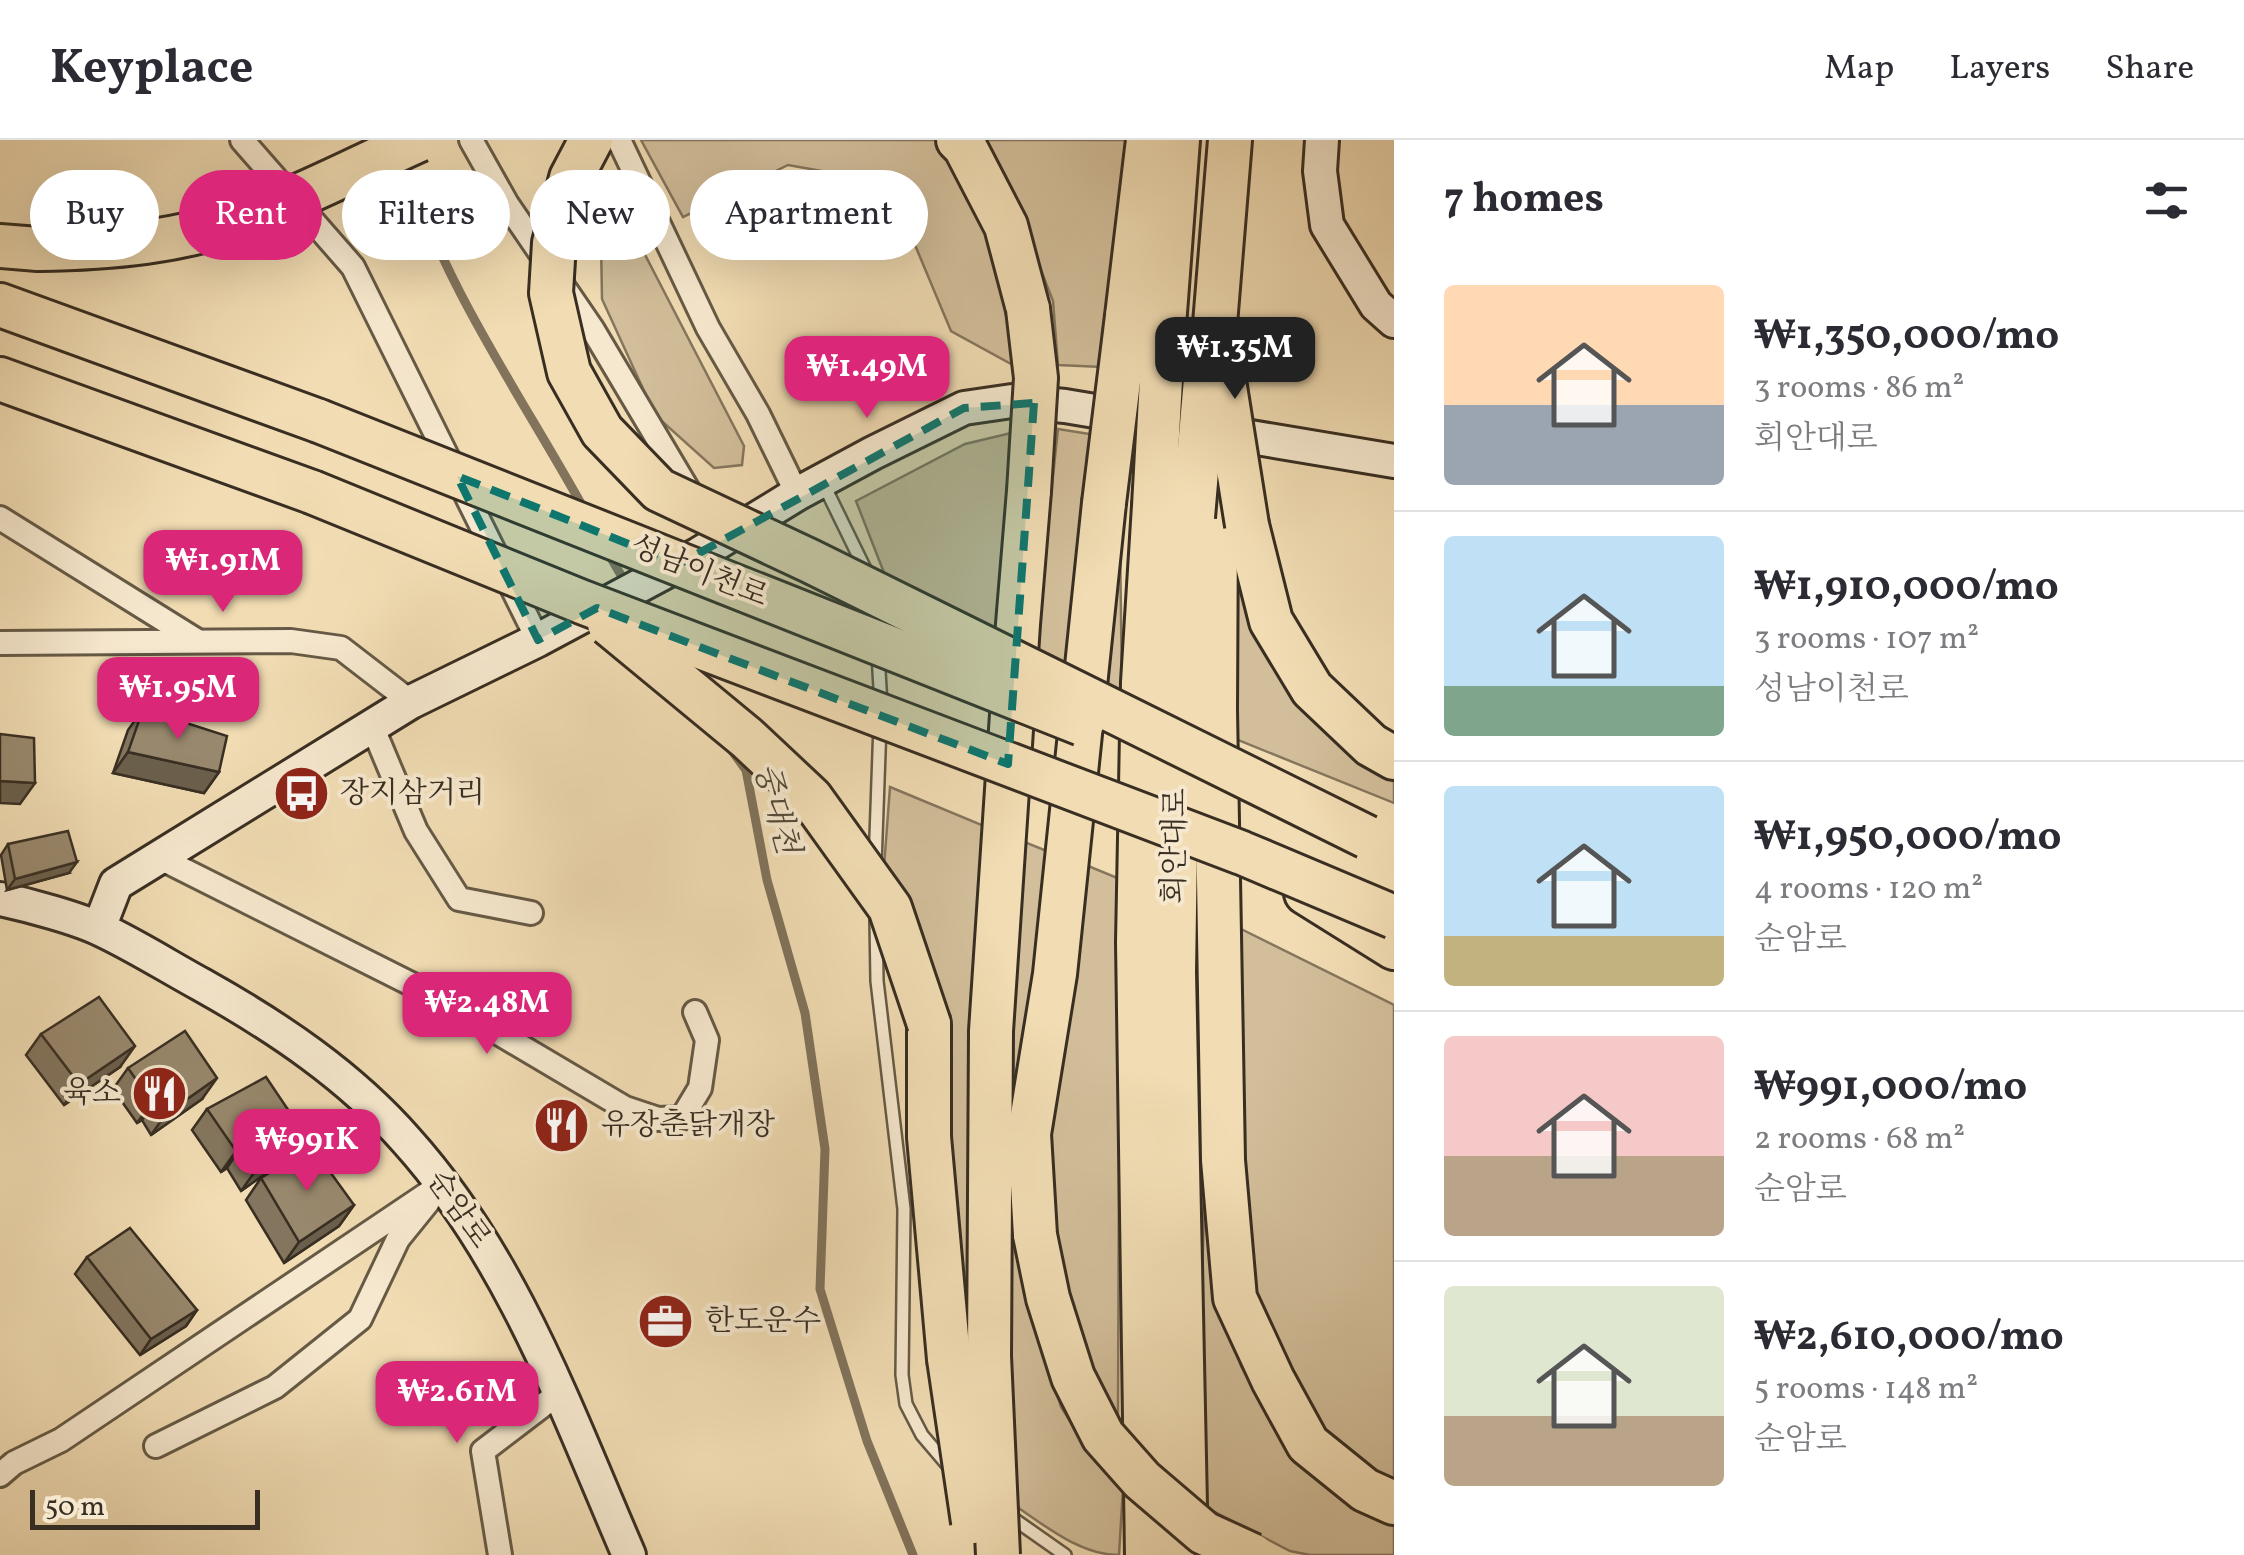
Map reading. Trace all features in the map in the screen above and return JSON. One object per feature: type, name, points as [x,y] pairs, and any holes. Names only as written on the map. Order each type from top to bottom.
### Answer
[{"type":"highway","points":[[19,247],[85,248],[197,232],[250,216],[419,140]]},
{"type":"highway","points":[[591,140],[571,178],[554,243],[551,294],[569,372],[602,431],[659,490],[1380,842]]},
{"type":"highway","points":[[958,140],[1006,226],[1028,308],[1036,378],[969,1358],[978,1555]]},
{"type":"highway","points":[[1148,140],[1145,320],[1104,503],[1054,974],[1030,1134],[1035,1235],[1048,1298],[1073,1377],[1102,1436],[1142,1480],[1204,1533],[1252,1555]]},
{"type":"highway","name":"회안대로","points":[[1160,1551],[1138,942],[1144,682],[1203,517],[1145,320],[1178,140]]},
{"type":"highway","points":[[1230,140],[1203,517],[1215,710],[1222,1160],[1235,1298],[1308,1444],[1365,1490],[1394,1502]]},
{"type":"highway","name":"성남이천로","points":[[0,305],[319,421],[1380,842]]},
{"type":"highway","points":[[0,379],[312,492],[582,602],[1242,853],[1394,916]]},
{"type":"highway","points":[[1203,517],[1312,689],[1370,745],[1394,758]]},
{"type":"highway","points":[[582,602],[747,738],[811,798],[890,908],[930,1024],[929,1137],[969,1358],[998,1555]]},
{"type":"highway","points":[[1242,853],[1394,948]]},
{"type":"street","points":[[242,140],[353,267],[538,640]]},
{"type":"street","points":[[471,140],[507,204],[592,330],[709,548]]},
{"type":"street","points":[[619,140],[708,328],[758,414],[810,487]]},
{"type":"street","points":[[1322,140],[1320,171],[1327,226],[1376,305],[1394,321]]},
{"type":"street","points":[[99,928],[116,884],[411,702],[538,640],[709,548],[810,487],[964,408],[1012,400],[1066,406],[1394,460]]},
{"type":"street","points":[[0,518],[198,641]]},
{"type":"street","points":[[0,642],[291,641],[340,648],[411,702]]},
{"type":"street","points":[[372,726],[416,831],[459,899],[531,913]]},
{"type":"street","points":[[158,857],[441,999],[625,1108],[658,1119],[682,1118],[700,1088],[708,1040],[696,1012]]},
{"type":"street","name":"순암로","points":[[0,899],[99,928],[228,1000],[330,1069],[407,1140],[442,1184],[512,1292],[536,1338],[629,1555]]},
{"type":"street","points":[[156,1446],[275,1387],[360,1319],[398,1239],[442,1184]]},
{"type":"street","points":[[0,1475],[14,1462],[61,1440],[442,1184]]},
{"type":"street","points":[[500,1555],[483,1450],[559,1393]]},
{"type":"lane","points":[[810,487],[865,569],[871,600]]},
{"type":"lane","points":[[877,631],[881,709],[876,981],[904,1209],[902,1374],[906,1404],[922,1435],[946,1465],[1064,1555]]},
{"type":"highlighted area","points":[[1034,403],[1008,764],[597,608],[538,640],[457,476],[679,564],[964,408]]},
{"type":"shaded area","points":[[641,140],[935,140],[974,181],[1005,252],[1013,365],[951,331],[921,260],[928,260],[928,170],[816,170],[788,165],[778,170],[690,170],[690,214],[683,217],[670,193],[670,170],[657,170]]},
{"type":"shaded area","points":[[975,140],[1126,140],[1102,367],[1058,365],[1053,301],[1013,198]]},
{"type":"shaded area","points":[[601,260],[648,260],[744,446],[742,465],[714,468],[655,415],[602,299]]},
{"type":"shaded area","points":[[1058,429],[1096,435],[1073,671],[1034,654]]},
{"type":"shaded area","points":[[1015,432],[1003,641],[890,588],[856,501],[965,444]]},
{"type":"shaded area","points":[[1120,539],[1122,693],[1098,682]]},
{"type":"shaded area","points":[[1233,555],[1394,779],[1394,803],[1233,738]]},
{"type":"shaded area","points":[[890,787],[989,828],[970,1315],[963,1302],[882,894]]},
{"type":"shaded area","points":[[1012,837],[1052,853],[1027,1295],[1061,1407],[1095,1460],[1123,1488],[1119,1555],[1076,1544],[1011,1503],[1003,1251]]},
{"type":"shaded area","points":[[1076,861],[1120,879],[1118,1416],[1082,1355],[1065,1297],[1045,1153]]},
{"type":"shaded area","points":[[1233,925],[1394,1005],[1394,1490],[1331,1441],[1283,1366],[1261,1312],[1241,1220]]},
{"type":"shaded area","points":[[1206,1151],[1217,1247],[1241,1366],[1300,1463],[1394,1519],[1394,1555],[1310,1555],[1290,1551],[1207,1508],[1200,1341]]},
{"type":"building","points":[[143,709],[227,736],[219,772],[128,752]]},
{"type":"building","points":[[0,734],[34,738],[35,783],[0,781]]},
{"type":"building","points":[[68,831],[77,862],[15,879],[8,844]]},
{"type":"building","points":[[99,997],[135,1046],[79,1084],[41,1034]]},
{"type":"building","points":[[185,1031],[217,1078],[166,1114],[157,1099],[152,1102],[128,1068]]},
{"type":"building","points":[[266,1077],[305,1135],[256,1170],[241,1147],[236,1151],[207,1109]]},
{"type":"building","points":[[312,1147],[354,1205],[299,1242],[261,1178]]},
{"type":"building","points":[[130,1228],[197,1310],[151,1339],[87,1257]]},
{"type":"waterway","name":"중대천","points":[[404,159],[420,205],[461,295],[584,509]]},
{"type":"waterway","name":"중대천","points":[[608,553],[628,587]]},
{"type":"waterway","name":"중대천","points":[[730,748],[746,770],[767,880],[805,1013],[825,1149],[820,1289],[867,1441],[913,1555]]},
{"type":"place","name":"장지삼거리","points":[[301,794]]},
{"type":"place","name":"육소","points":[[160,1094]]},
{"type":"place","name":"유장춘닭개장","points":[[562,1126]]},
{"type":"place","name":"한도운수","points":[[666,1322]]}]
